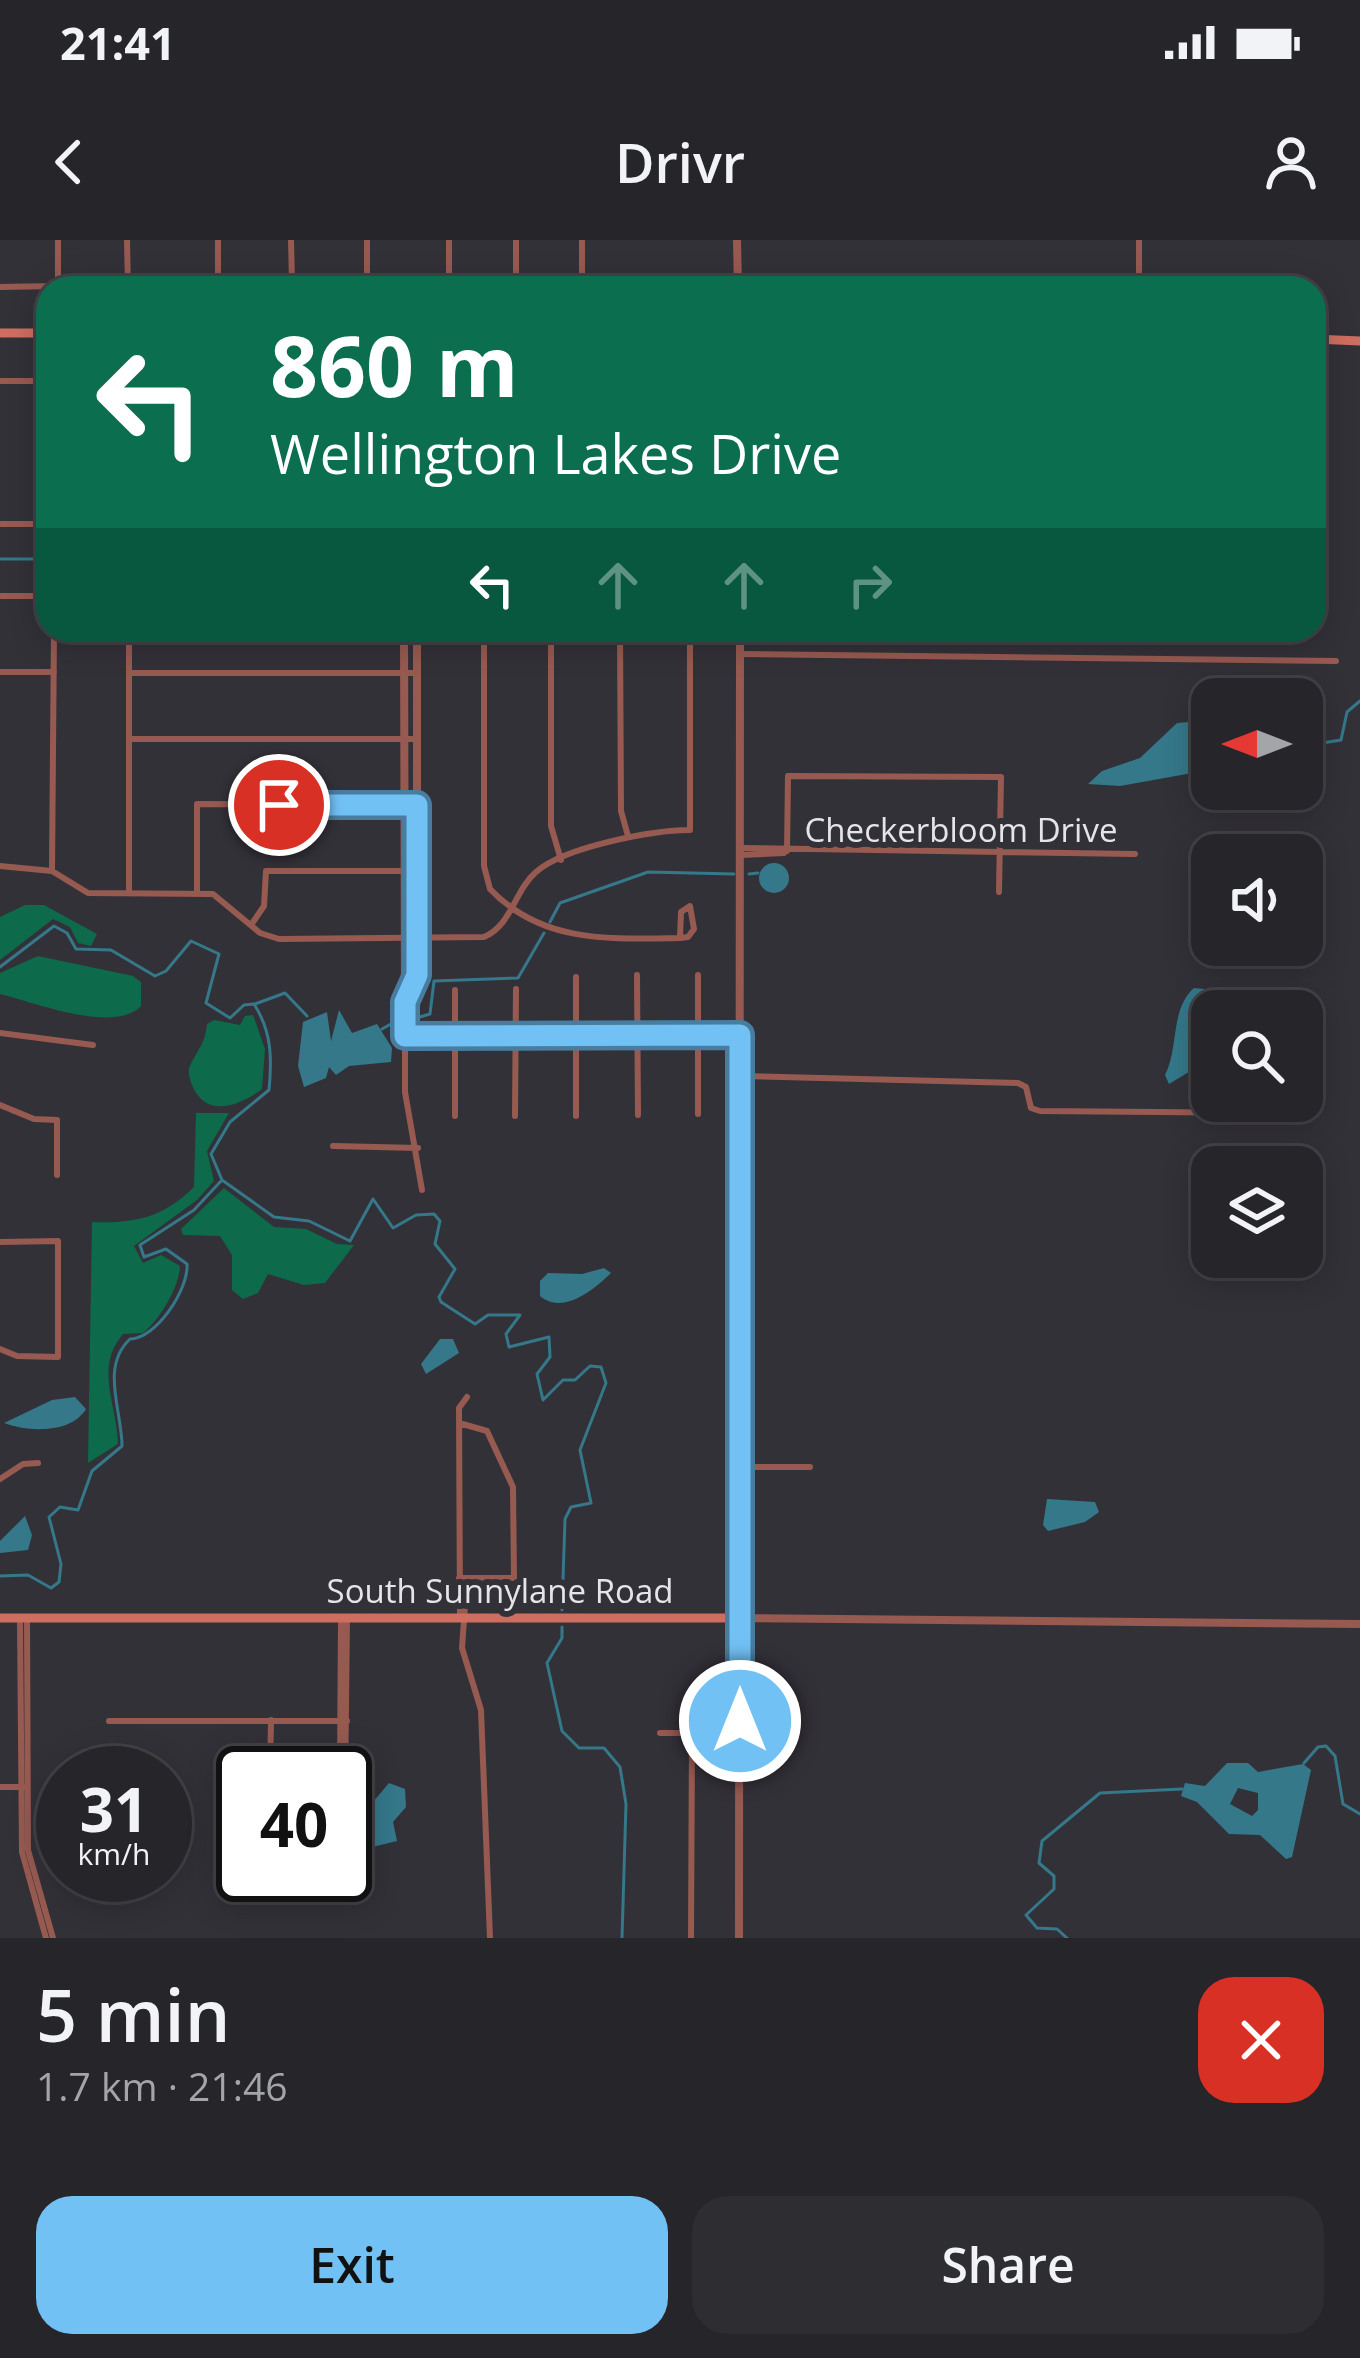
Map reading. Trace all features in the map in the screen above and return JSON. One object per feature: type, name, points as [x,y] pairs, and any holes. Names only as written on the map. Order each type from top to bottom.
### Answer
[{"type":"main road","points":[[0,333],[36,333]]},
{"type":"main road","points":[[1326,339],[1360,340]]},
{"type":"main road","name":"South Sunnylane Road","points":[[0,1618],[740,1618]]},
{"type":"street","points":[[58,240],[58,276]]},
{"type":"street","points":[[127,240],[128,276]]},
{"type":"street","points":[[218,240],[218,276]]},
{"type":"street","points":[[291,240],[292,276]]},
{"type":"street","points":[[367,240],[367,276]]},
{"type":"street","points":[[448,240],[449,276]]},
{"type":"street","points":[[516,240],[516,276]]},
{"type":"street","points":[[582,240],[582,276]]},
{"type":"street","points":[[737,240],[738,276]]},
{"type":"street","points":[[1139,240],[1139,276]]},
{"type":"street","points":[[0,287],[36,286]]},
{"type":"street","points":[[0,381],[36,381]]},
{"type":"street","points":[[0,524],[36,524]]},
{"type":"street","points":[[0,596],[36,596]]},
{"type":"street","points":[[52,871],[54,642]]},
{"type":"street","points":[[129,642],[129,893]]},
{"type":"street","points":[[404,642],[405,1092],[422,1190]]},
{"type":"street","points":[[405,1002],[417,975],[417,642]]},
{"type":"street","points":[[484,642],[484,875],[493,893],[572,937],[680,938],[693,933],[690,906],[682,909],[680,938]]},
{"type":"street","points":[[551,642],[551,826],[561,860]]},
{"type":"street","points":[[620,642],[621,811],[628,836]]},
{"type":"street","points":[[0,866],[52,871],[84,892],[197,893],[223,898],[251,925],[279,939],[484,938],[497,931],[537,871],[628,836],[690,830],[690,642]]},
{"type":"street","points":[[739,1938],[740,642]]},
{"type":"street","points":[[740,654],[1336,661]]},
{"type":"street","points":[[0,672],[55,672]]},
{"type":"street","points":[[129,673],[417,673]]},
{"type":"street","points":[[129,739],[417,739]]},
{"type":"street","points":[[787,851],[788,776],[1001,777],[999,892]]},
{"type":"street","points":[[197,893],[197,805],[417,805]]},
{"type":"street","name":"Checkerbloom Drive","points":[[740,852],[1135,854]]},
{"type":"street","points":[[251,925],[264,906],[266,871],[417,871]]},
{"type":"street","points":[[638,975],[638,1115]]},
{"type":"street","points":[[698,975],[698,1114]]},
{"type":"street","points":[[576,976],[576,1116]]},
{"type":"street","points":[[515,989],[515,1116]]},
{"type":"street","points":[[455,990],[455,1116]]},
{"type":"street","points":[[0,1033],[93,1045]]},
{"type":"street","points":[[405,1036],[740,1035]]},
{"type":"street","points":[[741,1076],[1018,1083],[1028,1090],[1031,1108],[1040,1111],[1191,1112]]},
{"type":"street","points":[[0,1105],[34,1119],[57,1120],[57,1175]]},
{"type":"street","points":[[333,1146],[418,1148]]},
{"type":"street","points":[[0,1242],[58,1241],[58,1357],[17,1356],[0,1349]]},
{"type":"street","points":[[467,1397],[459,1408],[459,1578],[462,1648],[481,1709],[490,1938]]},
{"type":"street","points":[[459,1423],[487,1431],[511,1480],[514,1578],[459,1578]]},
{"type":"street","points":[[0,1478],[23,1464],[38,1463]]},
{"type":"street","points":[[741,1467],[810,1467]]},
{"type":"street","points":[[344,1617],[345,1746]]},
{"type":"street","points":[[24,1618],[24,1837],[50,1938]]},
{"type":"street","name":"South Sunnylane Road","points":[[740,1618],[1360,1624]]},
{"type":"street","points":[[271,1720],[271,1746]]},
{"type":"street","points":[[109,1721],[344,1721]]},
{"type":"street","points":[[342,1746],[344,1721]]},
{"type":"street","points":[[660,1733],[741,1733]]},
{"type":"street","points":[[691,1938],[692,1733]]},
{"type":"street","points":[[0,1787],[24,1787]]},
{"type":"green space","points":[[25,905],[44,905],[97,934],[91,946],[78,943],[70,927],[53,919],[0,960],[0,917]]},
{"type":"green space","points":[[38,956],[133,976],[141,982],[141,1006],[129,1014],[94,1017],[0,994],[0,973]]},
{"type":"green space","points":[[253,1015],[265,1049],[262,1089],[233,1104],[214,1106],[198,1096],[189,1071],[207,1024],[214,1020],[240,1025],[245,1016]]},
{"type":"green space","points":[[196,1113],[229,1113],[207,1151],[214,1181],[197,1200],[134,1246],[143,1263],[161,1255],[180,1266],[179,1275],[168,1302],[149,1327],[143,1333],[123,1334],[114,1347],[108,1373],[118,1444],[88,1463],[92,1222],[148,1216],[194,1187]]},
{"type":"green space","points":[[224,1188],[274,1227],[306,1229],[337,1244],[354,1245],[325,1283],[304,1285],[268,1274],[258,1293],[243,1299],[232,1290],[232,1255],[220,1236],[183,1235],[181,1229]]},
{"type":"water","points":[[1191,722],[1191,773],[1120,786],[1088,784],[1102,771],[1140,758],[1177,723]]},
{"type":"water","points":[[774,863],[789,878],[774,893],[759,878]]},
{"type":"water","points":[[1191,991],[1191,1071],[1169,1084],[1165,1075]]},
{"type":"water","points":[[339,1010],[352,1033],[377,1024],[392,1048],[391,1062],[349,1066],[336,1075],[329,1067],[326,1078],[304,1087],[298,1066],[303,1022],[327,1012],[331,1041]]},
{"type":"water","points":[[604,1268],[611,1273],[577,1298],[558,1303],[540,1296],[540,1281],[548,1273],[582,1274]]},
{"type":"water","points":[[440,1339],[453,1339],[459,1353],[426,1374],[421,1364]]},
{"type":"water","points":[[75,1397],[86,1409],[60,1427],[37,1429],[4,1423],[52,1400]]},
{"type":"water","points":[[1047,1499],[1095,1502],[1099,1512],[1085,1522],[1048,1531],[1043,1525]]},
{"type":"water","points":[[25,1516],[32,1535],[28,1550],[0,1553],[0,1541]]},
{"type":"water","points":[[1227,1763],[1248,1763],[1258,1772],[1303,1764],[1311,1770],[1292,1857],[1286,1859],[1260,1835],[1229,1834],[1197,1802],[1181,1796],[1185,1783],[1205,1786]],"holes":[[[1238,1788],[1258,1793],[1258,1810],[1252,1816],[1230,1804]]]},
{"type":"water","points":[[389,1783],[405,1789],[406,1807],[393,1822],[397,1841],[372,1847],[372,1803]]},
{"type":"waterway","points":[[0,559],[36,559]]},
{"type":"waterway","points":[[1323,743],[1341,740],[1347,712],[1360,701]]},
{"type":"waterway","points":[[550,922],[560,903],[648,872],[734,874]]},
{"type":"waterway","points":[[749,874],[758,873]]},
{"type":"waterway","points":[[0,967],[54,926],[67,933],[76,949],[111,950],[155,976],[166,971],[191,941],[219,954],[206,1003],[230,1018],[244,1005],[254,1004],[270,1057],[269,1090],[230,1122],[211,1154],[222,1180],[274,1217],[309,1221],[350,1241],[373,1199],[393,1228],[416,1215],[434,1214],[440,1221],[435,1244],[455,1269],[439,1297],[441,1302],[475,1324],[488,1315],[520,1315],[506,1334],[509,1347],[549,1337],[550,1357],[537,1374],[543,1400],[563,1380],[575,1380],[590,1366],[601,1367],[606,1383],[580,1450],[591,1503],[571,1507],[565,1519],[562,1610]]},
{"type":"waterway","points":[[413,1019],[430,1014],[434,981],[518,978],[544,933]]},
{"type":"waterway","points":[[255,1004],[285,993],[307,1016]]},
{"type":"waterway","points":[[382,1029],[398,1020]]},
{"type":"waterway","points":[[0,1576],[28,1575],[51,1588],[59,1582],[61,1564],[49,1517],[60,1507],[78,1510],[92,1471],[122,1446],[116,1362],[130,1339],[150,1331],[169,1311],[186,1274],[187,1264],[166,1249],[144,1257],[140,1245],[194,1210],[221,1181]]},
{"type":"waterway","points":[[562,1627],[562,1638],[547,1663],[562,1731],[579,1748],[604,1748],[620,1767],[626,1804],[622,1938]]},
{"type":"waterway","points":[[1304,1763],[1318,1747],[1326,1746],[1335,1756],[1343,1804],[1360,1814]]},
{"type":"waterway","points":[[1067,1938],[1057,1929],[1037,1928],[1026,1915],[1054,1889],[1054,1876],[1039,1863],[1042,1841],[1100,1793],[1182,1789]]},
{"type":"route","points":[[279,805],[417,805],[417,975],[405,1002],[405,1036],[740,1035],[740,1721]]}]
